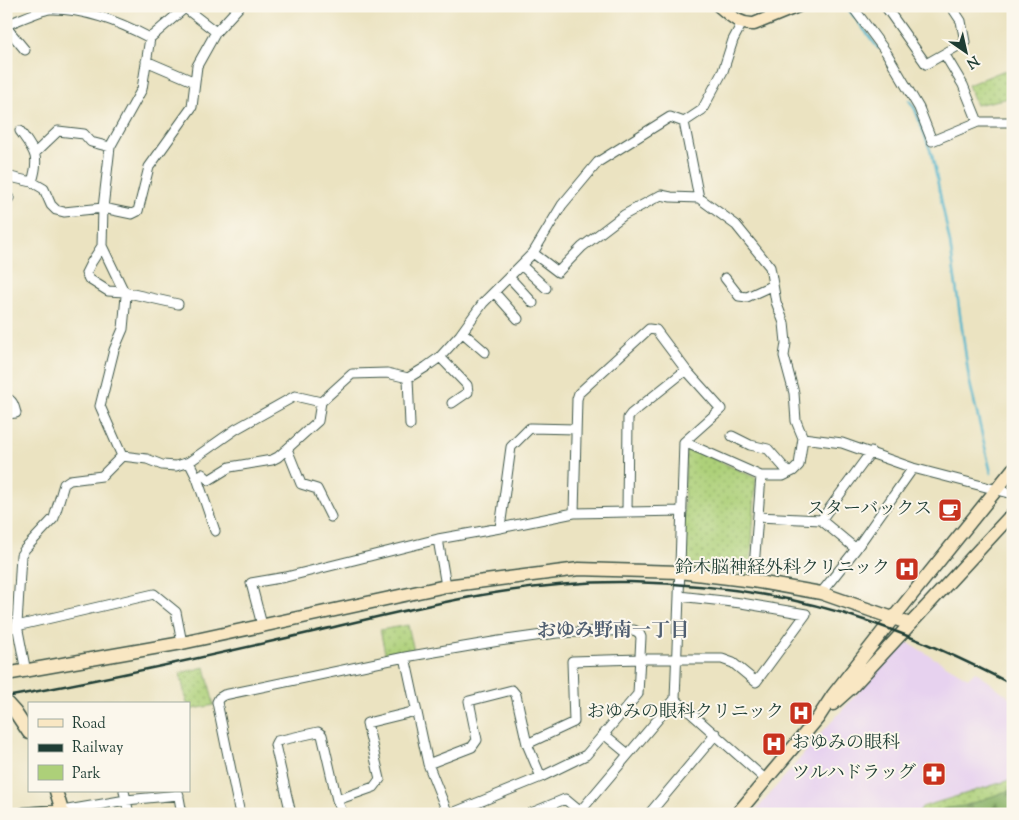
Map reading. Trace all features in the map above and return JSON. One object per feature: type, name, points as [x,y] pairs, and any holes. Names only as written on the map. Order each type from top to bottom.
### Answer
[{"type":"street","points":[[8,179],[32,182],[44,188],[51,205],[56,210],[64,212],[103,208],[132,214],[138,211],[149,167],[192,106],[197,66],[216,32],[240,6]]},
{"type":"street","points":[[719,6],[735,20],[754,24],[798,6]]},
{"type":"street","points":[[852,6],[886,52],[919,108],[932,141],[978,122],[1013,122]]},
{"type":"street","points":[[885,6],[926,64],[965,42],[961,21],[951,6]]},
{"type":"street","points":[[122,456],[100,406],[114,350],[123,329],[126,296],[102,246],[103,208],[110,147],[142,89],[150,38],[186,7],[216,32]]},
{"type":"street","points":[[25,50],[6,26],[49,9],[87,13],[125,25],[150,38]]},
{"type":"street","points":[[684,122],[702,110],[723,71],[733,40],[742,23]]},
{"type":"street","points":[[945,55],[963,85],[978,122]]},
{"type":"street","points":[[146,62],[195,82]]},
{"type":"street","points":[[197,478],[202,474],[209,480],[230,467],[272,460],[278,457],[318,421],[321,402],[352,374],[387,373],[408,378],[440,357],[494,292],[533,253],[562,205],[598,162],[670,117],[684,122]]},
{"type":"street","points":[[684,122],[699,198]]},
{"type":"street","points":[[20,131],[35,153],[36,167],[32,182]]},
{"type":"street","points":[[35,153],[58,131],[84,134],[91,142],[110,147]]},
{"type":"street","points":[[533,253],[558,272],[582,247],[624,215],[661,195],[699,198],[736,224],[744,233],[770,266],[776,302],[784,323],[786,342],[784,356],[794,393],[796,421],[803,438],[798,465],[783,476],[760,476],[684,442]]},
{"type":"street","points":[[6,196],[9,198],[6,201]]},
{"type":"street","points":[[102,246],[86,273],[89,279],[108,291],[124,292],[178,304]]},
{"type":"street","points":[[521,265],[546,288]]},
{"type":"street","points":[[509,277],[533,303]]},
{"type":"street","points":[[725,278],[739,296],[747,297],[773,285]]},
{"type":"street","points":[[494,292],[518,319]]},
{"type":"street","points":[[529,814],[564,799],[580,813],[675,699],[684,442],[720,409],[686,370],[656,330],[649,329],[579,393],[577,399],[574,513]]},
{"type":"street","points":[[462,332],[485,352]]},
{"type":"street","points":[[440,357],[467,386],[468,392],[452,403]]},
{"type":"street","points":[[627,512],[628,418],[686,370]]},
{"type":"street","points":[[408,378],[410,425]]},
{"type":"street","points":[[122,456],[147,459],[162,466],[176,466],[189,462],[236,429],[294,396],[321,402]]},
{"type":"street","points":[[6,398],[10,399],[14,405],[16,413],[6,414]]},
{"type":"street","points":[[500,528],[511,447],[530,428],[576,428]]},
{"type":"street","points":[[732,436],[750,445],[768,449],[789,473]]},
{"type":"street","points":[[803,438],[842,443],[913,468],[1013,494]]},
{"type":"street","points":[[287,449],[302,484],[317,489],[331,517]]},
{"type":"street","points":[[821,520],[871,452]]},
{"type":"street","points":[[26,672],[17,625],[21,555],[24,549],[54,518],[64,484],[70,480],[102,476],[122,456]]},
{"type":"street","points":[[189,462],[197,478],[214,531]]},
{"type":"street","points":[[821,594],[856,549],[913,468]]},
{"type":"street","points":[[818,718],[833,695],[894,617],[994,490],[1013,469]]},
{"type":"street","points":[[753,580],[760,476]]},
{"type":"street","points":[[262,625],[251,583],[286,577],[438,539],[574,513],[682,511]]},
{"type":"street","points":[[736,814],[818,718],[852,687],[1013,513]]},
{"type":"street","points":[[758,517],[821,520],[856,549]]},
{"type":"street","points":[[438,539],[446,586]]},
{"type":"street","points":[[6,674],[182,643],[446,586],[580,569],[679,572],[753,580],[821,594],[894,617],[910,624]]},
{"type":"street","points":[[6,627],[154,594],[176,612],[182,643]]},
{"type":"street","points":[[527,744],[574,722],[572,661],[640,658],[722,659],[733,663],[756,682],[806,614],[741,603],[679,596]]},
{"type":"street","points":[[240,814],[218,702],[224,695],[405,657],[499,641],[557,633],[634,630],[641,636],[638,694],[586,755],[541,777],[449,814],[428,764],[405,657]]},
{"type":"street","points":[[428,764],[472,746],[478,740],[469,701],[512,690],[516,695],[527,744],[541,777]]},
{"type":"street","points":[[675,699],[765,779]]},
{"type":"street","points":[[6,702],[28,732]]},
{"type":"street","points":[[337,800],[374,787],[380,779],[366,723],[416,711]]},
{"type":"street","points":[[291,814],[275,745],[277,741],[318,732],[322,735],[342,814]]},
{"type":"street","points":[[649,814],[716,734]]},
{"type":"street","points":[[605,735],[628,754]]},
{"type":"street","points":[[56,792],[63,812]]},
{"type":"street","points":[[24,814],[63,812],[125,796],[179,793],[182,814]]},
{"type":"street","points":[[125,796],[129,814]]},
{"type":"shaded area","points":[[905,641],[968,678],[975,671],[1013,700],[1013,779],[922,806],[918,814],[753,814],[824,730]]},
{"type":"green space","points":[[1005,70],[1013,79],[1013,97],[976,105],[968,85]]},
{"type":"green space","points":[[686,446],[756,478],[750,574],[682,567]]},
{"type":"green space","points":[[408,625],[414,651],[386,657],[380,630]]},
{"type":"green space","points":[[205,667],[214,705],[190,710],[190,702],[187,702],[180,673]]},
{"type":"green space","points":[[1013,779],[1013,814],[918,814],[922,807]]},
{"type":"green space","points":[[1013,789],[1013,814],[938,814],[943,809],[964,806]]},
{"type":"waterway","points":[[846,6],[878,48]]},
{"type":"waterway","points":[[909,100],[915,109],[932,155],[950,243],[969,379],[991,473]]},
{"type":"railway","points":[[6,697],[162,666],[433,604],[551,585],[630,582],[721,588],[812,605],[870,622],[925,643],[1013,685]]},
{"type":"place","name":"スターバックス","points":[[950,510]]},
{"type":"place","name":"鈴木脳神経外科クリニック","points":[[907,569]]},
{"type":"place","name":"おゆみの眼科クリニック","points":[[801,713]]},
{"type":"place","name":"おゆみの眼科","points":[[774,744]]},
{"type":"place","name":"ツルハドラッグ","points":[[934,774]]},
{"type":"district","name":"おゆみ野南一丁目","points":[[613,631]]}]
